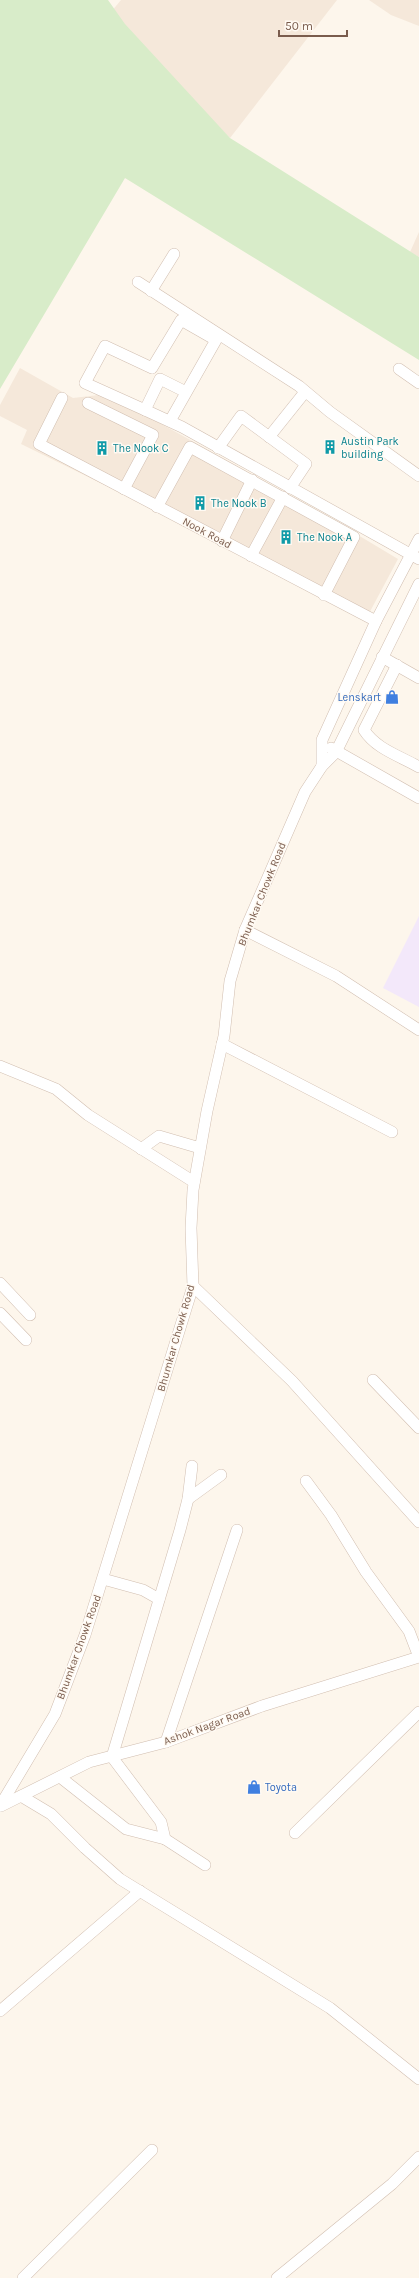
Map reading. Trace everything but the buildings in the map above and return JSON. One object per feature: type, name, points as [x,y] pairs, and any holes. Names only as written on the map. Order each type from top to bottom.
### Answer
[{"type":"street","points":[[151,291],[174,254]]},
{"type":"street","points":[[138,282],[305,392],[330,412],[419,476]]},
{"type":"street","points":[[170,421],[216,340],[181,320],[152,368],[105,346],[85,383],[170,421],[415,557]]},
{"type":"street","points":[[399,369],[419,383]]},
{"type":"street","points":[[146,410],[160,379],[186,392]]},
{"type":"street","points":[[269,437],[305,392]]},
{"type":"street","name":"Nook Road","points":[[62,398],[39,444],[376,622]]},
{"type":"street","points":[[88,403],[153,435],[124,489]]},
{"type":"street","points":[[218,448],[241,416],[306,464],[290,488]]},
{"type":"street","points":[[157,507],[190,447],[354,537],[324,595]]},
{"type":"street","points":[[222,541],[252,480]]},
{"type":"street","points":[[250,556],[283,497]]},
{"type":"street","points":[[322,766],[322,740],[376,622],[415,557],[419,539]]},
{"type":"street","name":"Bhumkar Chowk Road","points":[[0,1806],[55,1714],[85,1635],[193,1286],[191,1228],[194,1182],[222,1044],[230,981],[245,930],[305,792],[322,766],[336,752],[419,584]]},
{"type":"street","points":[[382,657],[419,678]]},
{"type":"street","points":[[397,665],[364,730],[369,739],[419,767]]},
{"type":"street","points":[[322,740],[336,752],[419,798]]},
{"type":"street","points":[[245,930],[336,976],[419,1030]]},
{"type":"street","points":[[222,1044],[392,1132]]},
{"type":"street","points":[[0,1066],[56,1089],[88,1114],[194,1182]]},
{"type":"street","points":[[141,1149],[159,1136],[200,1148]]},
{"type":"street","points":[[0,1283],[30,1315]]},
{"type":"street","points":[[193,1286],[292,1381],[419,1522]]},
{"type":"street","points":[[0,1313],[26,1340]]},
{"type":"street","points":[[373,1380],[419,1428]]},
{"type":"street","points":[[166,1839],[161,1822],[112,1757],[188,1500],[192,1466]]},
{"type":"street","points":[[188,1500],[221,1475]]},
{"type":"street","points":[[306,1481],[331,1515],[366,1572],[408,1631],[419,1657]]},
{"type":"street","points":[[166,1742],[237,1530]]},
{"type":"street","points":[[102,1579],[143,1590],[158,1599]]},
{"type":"street","name":"Ashok Nagar Road","points":[[0,1806],[89,1762],[166,1742],[262,1706],[419,1657]]},
{"type":"street","points":[[295,1833],[419,1712]]},
{"type":"street","points":[[60,1777],[126,1829],[166,1839],[205,1866]]},
{"type":"street","points":[[22,1796],[51,1814],[85,1848],[120,1879],[330,2008],[419,2079]]},
{"type":"street","points":[[0,2011],[140,1891]]},
{"type":"street","points":[[23,2278],[152,2150]]},
{"type":"street","points":[[277,2278],[392,2184],[419,2157]]},
{"type":"shaded area","points":[[121,0],[337,0],[230,138],[106,18]]},
{"type":"shaded area","points":[[369,0],[419,0],[419,26],[391,15]]},
{"type":"shaded area","points":[[419,232],[419,257],[410,252]]},
{"type":"shaded area","points":[[20,368],[73,398],[107,394],[301,501],[398,559],[366,619],[127,496],[21,444],[27,430],[0,416],[0,405]]},
{"type":"shaded area","points":[[419,916],[419,1007],[383,988]]},
{"type":"green space","points":[[0,0],[108,0],[125,24],[230,138],[419,257],[419,360],[125,178],[0,389]]},
{"type":"place","name":"Austin Park building","points":[[330,447]]},
{"type":"place","name":"The Nook C","points":[[102,448]]},
{"type":"place","name":"The Nook B","points":[[200,503]]},
{"type":"place","name":"The Nook A","points":[[286,537]]},
{"type":"place","name":"Lenskart","points":[[392,697]]},
{"type":"place","name":"Toyota","points":[[254,1787]]}]
